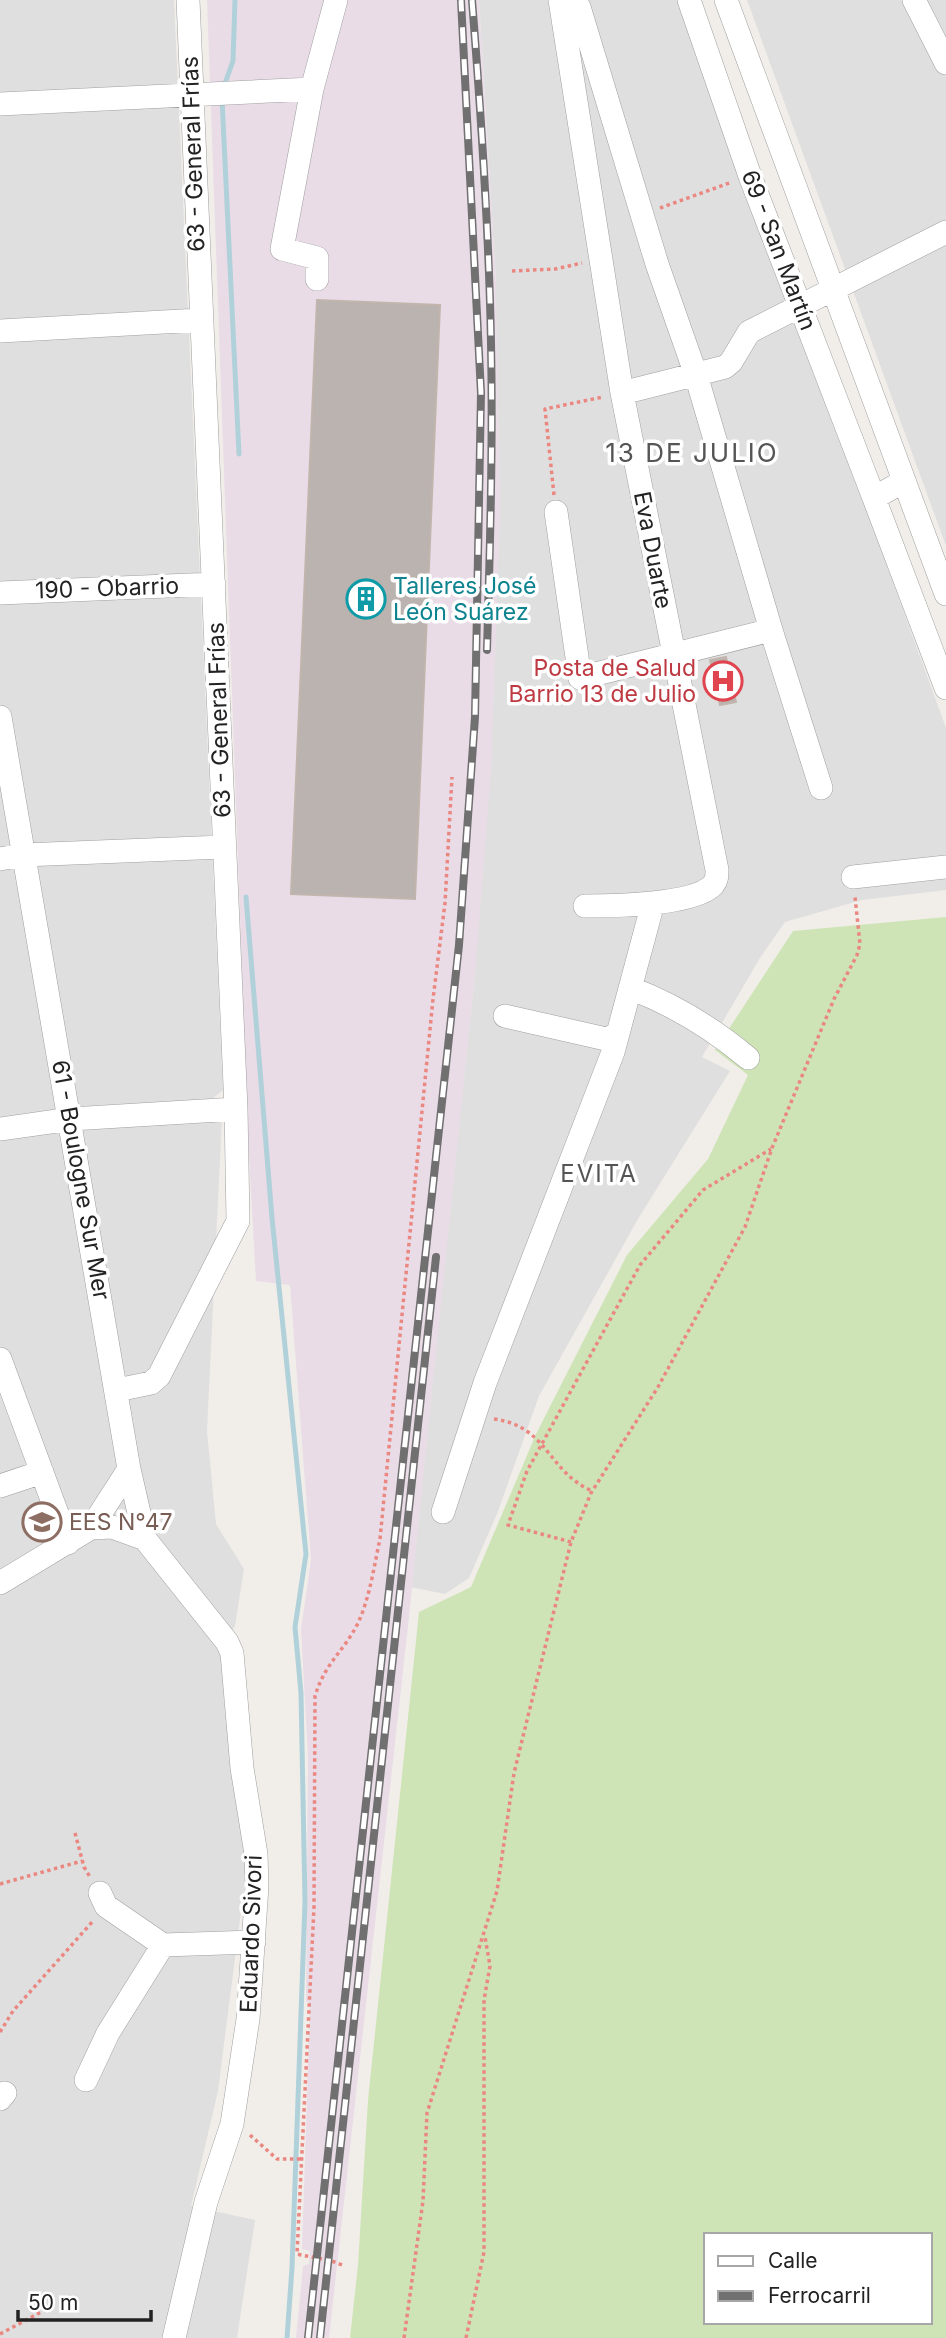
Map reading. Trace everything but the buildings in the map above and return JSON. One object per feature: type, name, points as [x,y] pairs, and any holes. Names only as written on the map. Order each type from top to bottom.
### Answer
[{"type":"street","name":"63 - General Frías","points":[[117,1390],[150,1383],[159,1376],[238,1221],[236,1109],[188,0]]},
{"type":"street","points":[[317,279],[317,258],[282,249],[312,89],[336,0]]},
{"type":"street","name":"Eva Duarte","points":[[559,0],[622,393],[717,870],[716,881],[711,888],[675,900],[585,906]]},
{"type":"street","points":[[573,0],[579,7],[642,215],[696,375],[821,788]]},
{"type":"street","name":"69 - San Martín","points":[[689,0],[750,176],[874,498],[941,657],[946,688]]},
{"type":"street","name":"69 - San Martín","points":[[726,0],[946,594]]},
{"type":"street","points":[[914,0],[946,63]]},
{"type":"street","points":[[716,77],[747,60]]},
{"type":"street","points":[[0,104],[312,89]]},
{"type":"street","points":[[622,393],[724,367],[731,362],[749,332],[946,232]]},
{"type":"street","points":[[0,331],[200,320]]},
{"type":"street","points":[[874,498],[904,481]]},
{"type":"street","points":[[556,512],[580,678],[771,630]]},
{"type":"street","name":"190 - Obarrio","points":[[0,593],[214,584]]},
{"type":"street","name":"61 - Boulogne Sur Mer","points":[[0,717],[129,1469]]},
{"type":"street","points":[[0,859],[23,855],[223,847]]},
{"type":"street","points":[[853,877],[946,867]]},
{"type":"street","points":[[443,1512],[474,1416],[618,1034],[653,903]]},
{"type":"street","points":[[630,988],[667,1002],[701,1021],[748,1058]]},
{"type":"street","points":[[505,1016],[606,1039],[618,1034]]},
{"type":"street","points":[[0,1129],[71,1119],[236,1109]]},
{"type":"street","points":[[0,1359],[68,1543]]},
{"type":"street","points":[[0,1583],[91,1528],[129,1469]]},
{"type":"street","name":"Eduardo Sivori","points":[[129,1469],[145,1539],[227,1642],[232,1653],[242,1768],[257,1854],[248,2019],[232,2124],[206,2202],[174,2338]]},
{"type":"street","points":[[0,1486],[43,1472]]},
{"type":"street","points":[[91,1528],[112,1527],[145,1539]]},
{"type":"street","points":[[103,1900],[163,1945],[254,1942]]},
{"type":"street","points":[[86,2080],[108,2033],[163,1945]]},
{"type":"path","points":[[642,215],[750,176]]},
{"type":"path","points":[[512,271],[555,269],[601,259]]},
{"type":"path","points":[[556,512],[545,409],[622,393]]},
{"type":"path","points":[[342,2264],[329,2258],[317,2259],[297,2254],[314,1907],[314,1696],[322,1672],[333,1656],[344,1648],[359,1621],[380,1539],[433,999],[446,903],[452,777]]},
{"type":"path","points":[[404,2338],[423,2201],[427,2113],[497,1891],[514,1773],[571,1542],[592,1491],[658,1387],[745,1227],[772,1148],[834,999],[857,955],[860,944],[853,877]]},
{"type":"path","points":[[571,1542],[508,1525],[527,1471],[640,1265],[703,1190],[772,1148]]},
{"type":"path","points":[[474,1416],[519,1424],[542,1444],[563,1473],[574,1483],[592,1491]]},
{"type":"path","points":[[0,2032],[13,2011],[103,1900],[82,1861],[75,1833]]},
{"type":"path","points":[[0,1884],[82,1861]]},
{"type":"path","points":[[466,2338],[484,2252],[484,2000],[490,1966],[484,1934]]},
{"type":"path","points":[[232,2124],[239,2125],[277,2159],[300,2160]]},
{"type":"path","points":[[0,2334],[43,2311]]},
{"type":"shaded area","points":[[0,0],[174,0],[223,1090],[212,1099],[0,1119]]},
{"type":"shaded area","points":[[207,0],[479,0],[496,282],[500,510],[491,772],[475,972],[408,1626],[329,2338],[296,2338],[303,2266],[309,2264],[310,2251],[302,2249],[310,2004],[306,2001],[308,1757],[301,1629],[311,1560],[290,1285],[256,1281],[248,1139]]},
{"type":"shaded area","points":[[479,0],[681,0],[946,728],[946,890],[862,900],[785,922],[760,958],[702,1057],[730,1071],[638,1219],[539,1396],[497,1514],[469,1578],[445,1594],[410,1587],[475,972],[496,282]]},
{"type":"shaded area","points":[[747,0],[946,0],[946,546]]},
{"type":"shaded area","points":[[222,1117],[207,1431],[216,1524],[244,1569],[235,1626],[220,1650],[248,1857],[218,2091],[191,2206],[255,2220],[237,2338],[0,2338],[0,1138],[65,1128]]},
{"type":"green space","points":[[946,917],[946,2338],[350,2338],[358,2265],[368,2100],[419,1612],[471,1587],[536,1434],[627,1255],[708,1159],[748,1075],[715,1050],[793,931]]},
{"type":"waterway","points":[[224,86],[233,61],[235,0]]},
{"type":"waterway","points":[[222,99],[239,454]]},
{"type":"waterway","points":[[246,897],[272,1218],[306,1554],[295,1627],[301,1693],[305,1902],[292,2268],[287,2338]]},
{"type":"railway","points":[[308,2338],[459,945],[475,717],[481,393],[461,0]]},
{"type":"railway","points":[[472,0],[484,172],[491,343],[487,650]]},
{"type":"railway","points":[[320,2338],[436,1257]]},
{"type":"place","name":"Talleres José León Suárez","points":[[366,599]]},
{"type":"place","name":"Posta de Salud Barrio 13 de Julio","points":[[723,681]]},
{"type":"place","name":"EES N°47","points":[[42,1522]]},
{"type":"district","name":"13 DE JULIO","points":[[692,452]]},
{"type":"district","name":"EVITA","points":[[599,1173]]}]
